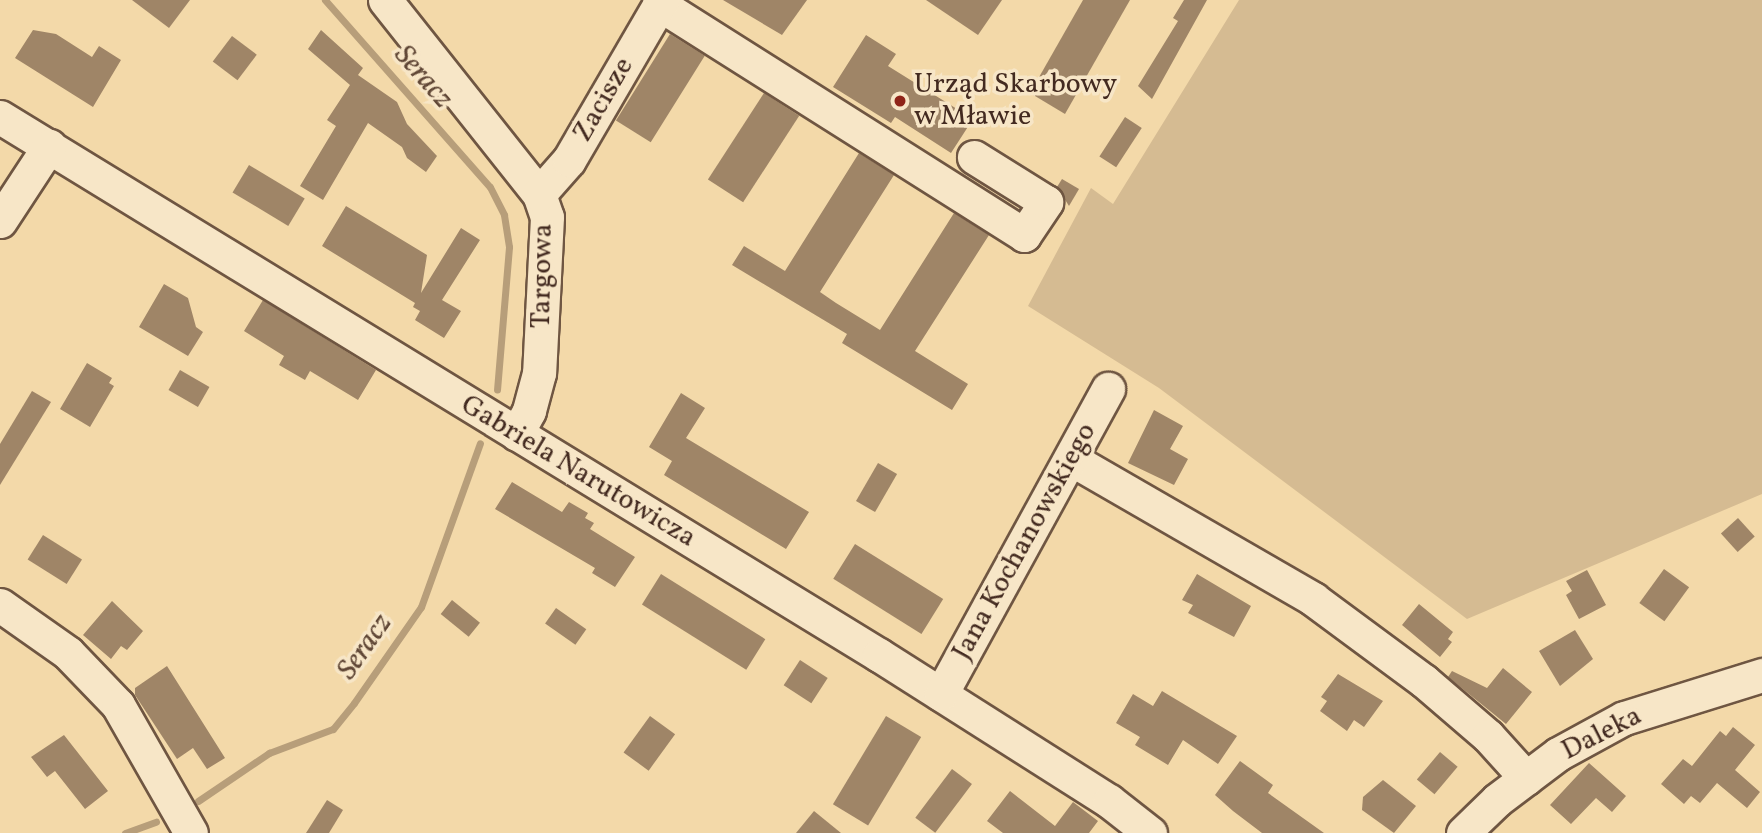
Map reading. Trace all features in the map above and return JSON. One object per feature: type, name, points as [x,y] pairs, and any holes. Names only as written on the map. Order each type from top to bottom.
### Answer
[{"type":"street","name":"Targowa","points":[[385,0],[539,194],[547,230],[539,373],[529,411],[516,434]]},
{"type":"street","name":"Zacisze","points":[[539,194],[569,160],[660,2]]},
{"type":"street","points":[[660,2],[1024,235],[1046,202],[974,157]]},
{"type":"street","name":"Gabriela Narutowicza","points":[[0,117],[941,695],[1150,833]]},
{"type":"street","points":[[0,221],[49,146]]},
{"type":"street","name":"Jana Kochanowskiego","points":[[941,695],[1108,389]]},
{"type":"street","points":[[1071,459],[1313,599],[1424,681],[1488,736],[1526,778]]},
{"type":"street","points":[[0,605],[68,653],[118,705],[191,833]]},
{"type":"street","name":"Daleka","points":[[1463,833],[1558,754],[1624,718],[1762,676]]},
{"type":"shaded area","points":[[1239,0],[1762,0],[1762,494],[1467,619],[1159,388],[1028,306],[1091,188],[1113,204]]},
{"type":"building","points":[[132,0],[190,0],[169,28]]},
{"type":"building","points":[[723,0],[807,0],[782,35]]},
{"type":"building","points":[[926,0],[1002,0],[978,35]]},
{"type":"building","points":[[1083,0],[1130,0],[1065,114],[1030,93]]},
{"type":"building","points":[[1184,0],[1207,0],[1152,99],[1138,86],[1178,21],[1173,18]]},
{"type":"building","points":[[33,30],[56,34],[92,57],[99,46],[121,60],[93,107],[15,58]]},
{"type":"building","points":[[321,30],[363,68],[358,75],[397,102],[407,124],[437,156],[426,172],[407,158],[402,147],[368,123],[323,200],[300,186],[336,126],[327,120],[350,85],[308,49]]},
{"type":"building","points":[[670,34],[705,56],[651,142],[616,121]]},
{"type":"building","name":"Urząd Skarbowy w Mławie","points":[[866,35],[896,54],[888,66],[973,119],[951,153],[895,117],[891,123],[833,87]]},
{"type":"building","points":[[232,36],[257,55],[237,80],[213,62]]},
{"type":"building","points":[[764,93],[799,116],[743,202],[708,179]]},
{"type":"building","points":[[1125,117],[1142,128],[1116,167],[1099,156]]},
{"type":"building","points":[[859,153],[894,175],[820,292],[836,303],[880,330],[954,213],[989,235],[915,351],[968,384],[952,410],[842,343],[847,334],[732,265],[744,246],[785,271]]},
{"type":"building","points":[[249,165],[305,198],[288,226],[233,192]]},
{"type":"building","points":[[1062,179],[1079,189],[1069,206],[1057,187]]},
{"type":"building","points":[[346,206],[427,255],[421,293],[461,228],[480,240],[442,300],[461,311],[444,338],[415,320],[420,311],[413,307],[415,303],[322,246]]},
{"type":"building","points":[[164,284],[188,298],[196,327],[203,332],[188,356],[139,327]]},
{"type":"building","points":[[263,300],[376,370],[358,400],[310,371],[305,380],[279,365],[284,356],[244,331]]},
{"type":"building","points":[[87,363],[112,378],[109,383],[114,386],[90,427],[60,409]]},
{"type":"building","points":[[180,370],[209,387],[198,407],[168,390]]},
{"type":"building","points":[[32,391],[51,402],[0,485],[0,444]]},
{"type":"building","points":[[681,393],[705,408],[686,438],[809,512],[786,549],[664,475],[672,461],[649,447]]},
{"type":"building","points":[[1154,410],[1183,426],[1170,449],[1188,459],[1174,485],[1128,463]]},
{"type":"building","points":[[878,463],[897,474],[875,512],[856,501]]},
{"type":"building","points":[[512,482],[562,512],[569,502],[588,513],[585,518],[594,523],[590,529],[635,557],[615,587],[592,573],[595,568],[495,509]]},
{"type":"building","points":[[1738,518],[1755,537],[1738,552],[1721,533]]},
{"type":"building","points":[[43,535],[82,559],[67,584],[28,560]]},
{"type":"building","points":[[855,544],[943,599],[921,634],[833,579]]},
{"type":"building","points":[[1664,569],[1689,587],[1664,621],[1639,603]]},
{"type":"building","points":[[1587,570],[1606,605],[1579,619],[1566,595],[1572,591],[1566,581]]},
{"type":"building","points":[[661,574],[765,639],[746,670],[642,605]]},
{"type":"building","points":[[1197,574],[1251,606],[1234,637],[1188,613],[1193,605],[1182,600]]},
{"type":"building","points":[[452,600],[480,623],[469,637],[441,614]]},
{"type":"building","points":[[112,601],[143,631],[127,650],[121,646],[111,659],[83,635]]},
{"type":"building","points":[[1419,604],[1453,632],[1448,639],[1452,642],[1440,657],[1402,625]]},
{"type":"building","points":[[556,608],[586,629],[575,645],[545,624]]},
{"type":"building","points":[[1575,630],[1593,659],[1560,686],[1539,651]]},
{"type":"building","points":[[800,660],[828,678],[811,703],[784,685]]},
{"type":"building","points":[[167,666],[225,758],[207,769],[193,748],[177,759],[135,695],[135,688]]},
{"type":"building","points":[[1503,668],[1532,692],[1506,724],[1448,677],[1452,671],[1487,688]]},
{"type":"building","points":[[1338,674],[1383,701],[1364,727],[1354,720],[1347,731],[1320,711],[1327,701],[1321,697]]},
{"type":"building","points":[[1162,691],[1237,736],[1218,764],[1183,740],[1168,765],[1135,745],[1140,737],[1116,723],[1133,694],[1153,706]]},
{"type":"building","points":[[650,716],[675,734],[649,771],[624,752]]},
{"type":"building","points":[[886,716],[921,737],[868,825],[833,804]]},
{"type":"building","points":[[1733,727],[1755,745],[1735,770],[1760,792],[1747,808],[1717,783],[1700,803],[1691,796],[1684,804],[1661,784],[1683,759],[1692,766],[1720,731],[1726,736]]},
{"type":"building","points":[[64,735],[108,791],[85,809],[55,771],[47,777],[31,757]]},
{"type":"building","points":[[1440,752],[1458,767],[1434,794],[1417,780]]},
{"type":"building","points":[[1240,761],[1273,785],[1268,793],[1324,833],[1262,833],[1233,811],[1215,795]]},
{"type":"building","points":[[1589,763],[1626,796],[1612,812],[1596,798],[1571,824],[1550,805]]},
{"type":"building","points":[[952,769],[972,784],[935,833],[915,818]]},
{"type":"building","points":[[1383,780],[1416,806],[1394,833],[1362,810],[1363,797]]},
{"type":"building","points":[[1010,791],[1055,826],[1073,802],[1098,821],[1089,833],[1003,833],[987,821]]},
{"type":"building","points":[[327,800],[343,810],[329,833],[306,833]]},
{"type":"building","points":[[814,811],[841,833],[796,833]]},
{"type":"waterway","name":"Seracz","points":[[325,0],[490,187],[504,215],[509,247],[497,389]]},
{"type":"waterway","name":"Seracz","points":[[198,801],[269,753],[333,729],[354,703],[421,607],[480,443]]},
{"type":"waterway","name":"Seracz","points":[[125,833],[156,822]]},
{"type":"place","name":"Urząd Skarbowy w Mławie","points":[[900,101]]}]
